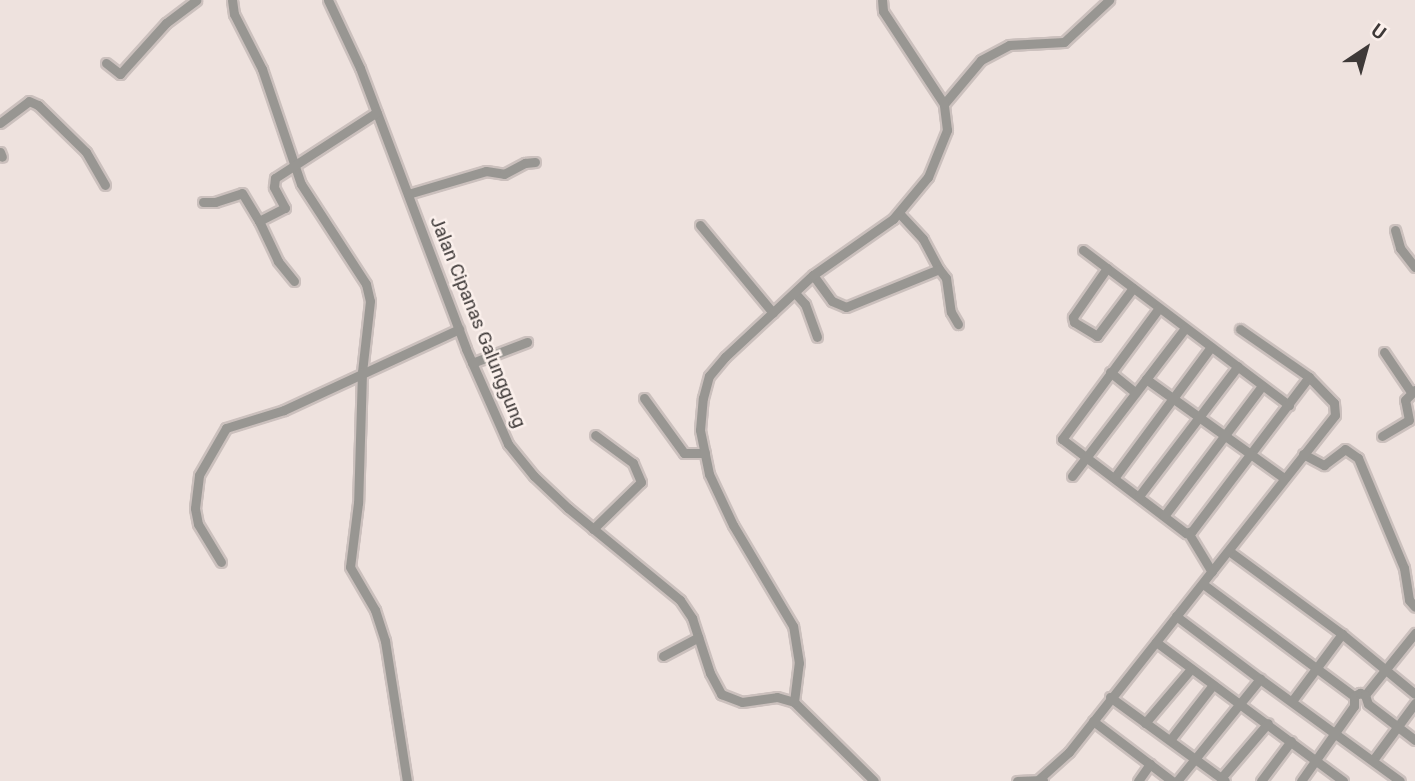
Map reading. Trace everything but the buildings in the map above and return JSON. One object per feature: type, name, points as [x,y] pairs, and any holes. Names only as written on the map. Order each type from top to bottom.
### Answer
[{"type":"street","points":[[106,63],[120,74],[166,23],[196,0]]},
{"type":"street","points":[[232,0],[234,14],[262,69],[309,201],[366,284],[370,301],[362,372],[358,503],[350,567],[361,592],[375,610],[385,641],[407,781]]},
{"type":"street","name":"Jalan Cipanas Galunggung","points":[[328,0],[377,111],[472,363],[508,444],[534,475],[680,600],[692,618],[710,673],[721,694],[742,702],[777,697],[794,702]]},
{"type":"street","points":[[874,781],[794,702],[799,663],[793,626],[733,525],[709,474],[700,430],[702,398],[709,376],[725,357],[813,275],[899,213],[928,177],[939,152],[947,130],[944,104],[883,11],[882,0]]},
{"type":"street","points":[[944,104],[972,68],[987,56],[1009,45],[1064,42],[1109,0]]},
{"type":"street","points":[[0,123],[29,101],[38,105],[86,152],[105,185]]},
{"type":"street","points":[[259,221],[285,208],[274,181],[294,164],[377,111]]},
{"type":"street","points":[[408,194],[486,172],[504,174],[525,163],[535,162]]},
{"type":"street","points":[[203,202],[215,202],[242,193],[278,261],[294,281]]},
{"type":"street","points":[[899,213],[923,239],[946,278],[951,312],[958,324]]},
{"type":"street","points":[[700,225],[773,313]]},
{"type":"street","points":[[1395,230],[1400,248],[1415,267]]},
{"type":"street","points":[[1083,250],[1289,405]]},
{"type":"street","points":[[1107,268],[1073,317],[1074,322],[1097,336],[1133,288]]},
{"type":"street","points":[[813,275],[832,300],[846,307],[939,269]]},
{"type":"street","points":[[795,293],[805,304],[817,337]]},
{"type":"street","points":[[1159,308],[1062,437],[1189,534],[1212,572]]},
{"type":"street","points":[[1072,476],[1185,328]]},
{"type":"street","points":[[221,562],[198,524],[195,508],[199,475],[223,431],[235,422],[284,410],[459,329]]},
{"type":"street","points":[[1017,781],[1043,780],[1069,752],[1335,415],[1336,410],[1309,377],[1240,329]]},
{"type":"street","points":[[472,363],[527,342]]},
{"type":"street","points":[[1114,478],[1211,347]]},
{"type":"street","points":[[1382,436],[1409,420],[1405,400],[1413,391],[1384,352]]},
{"type":"street","points":[[1139,496],[1238,366]]},
{"type":"street","points":[[1110,373],[1136,393]]},
{"type":"street","points":[[1189,534],[1309,377]]},
{"type":"street","points":[[1146,379],[1284,478]]},
{"type":"street","points":[[1164,516],[1262,386]]},
{"type":"street","points":[[644,398],[684,453],[705,453]]},
{"type":"street","points":[[595,435],[635,465],[641,482],[595,526]]},
{"type":"street","points":[[1303,454],[1324,465],[1345,449],[1358,458],[1404,568],[1409,600],[1415,607]]},
{"type":"street","points":[[1229,551],[1342,634],[1415,694]]},
{"type":"street","points":[[1203,584],[1364,708],[1367,699],[1415,634]]},
{"type":"street","points":[[1176,616],[1400,781]]},
{"type":"street","points":[[1292,701],[1342,634]]},
{"type":"street","points":[[663,656],[698,637]]},
{"type":"street","points":[[1156,642],[1317,759],[1343,781]]},
{"type":"street","points":[[1145,723],[1191,669]]},
{"type":"street","points":[[1093,721],[1174,781],[1196,759],[1260,678]]},
{"type":"street","points":[[1170,740],[1213,685]]},
{"type":"street","points":[[1110,697],[1223,779],[1268,723]]},
{"type":"street","points":[[1367,699],[1415,740]]},
{"type":"street","points":[[1301,781],[1336,732],[1354,701]]},
{"type":"street","points":[[1373,760],[1415,703]]},
{"type":"street","points":[[1261,781],[1291,741]]},
{"type":"street","points":[[1138,781],[1150,764]]}]
